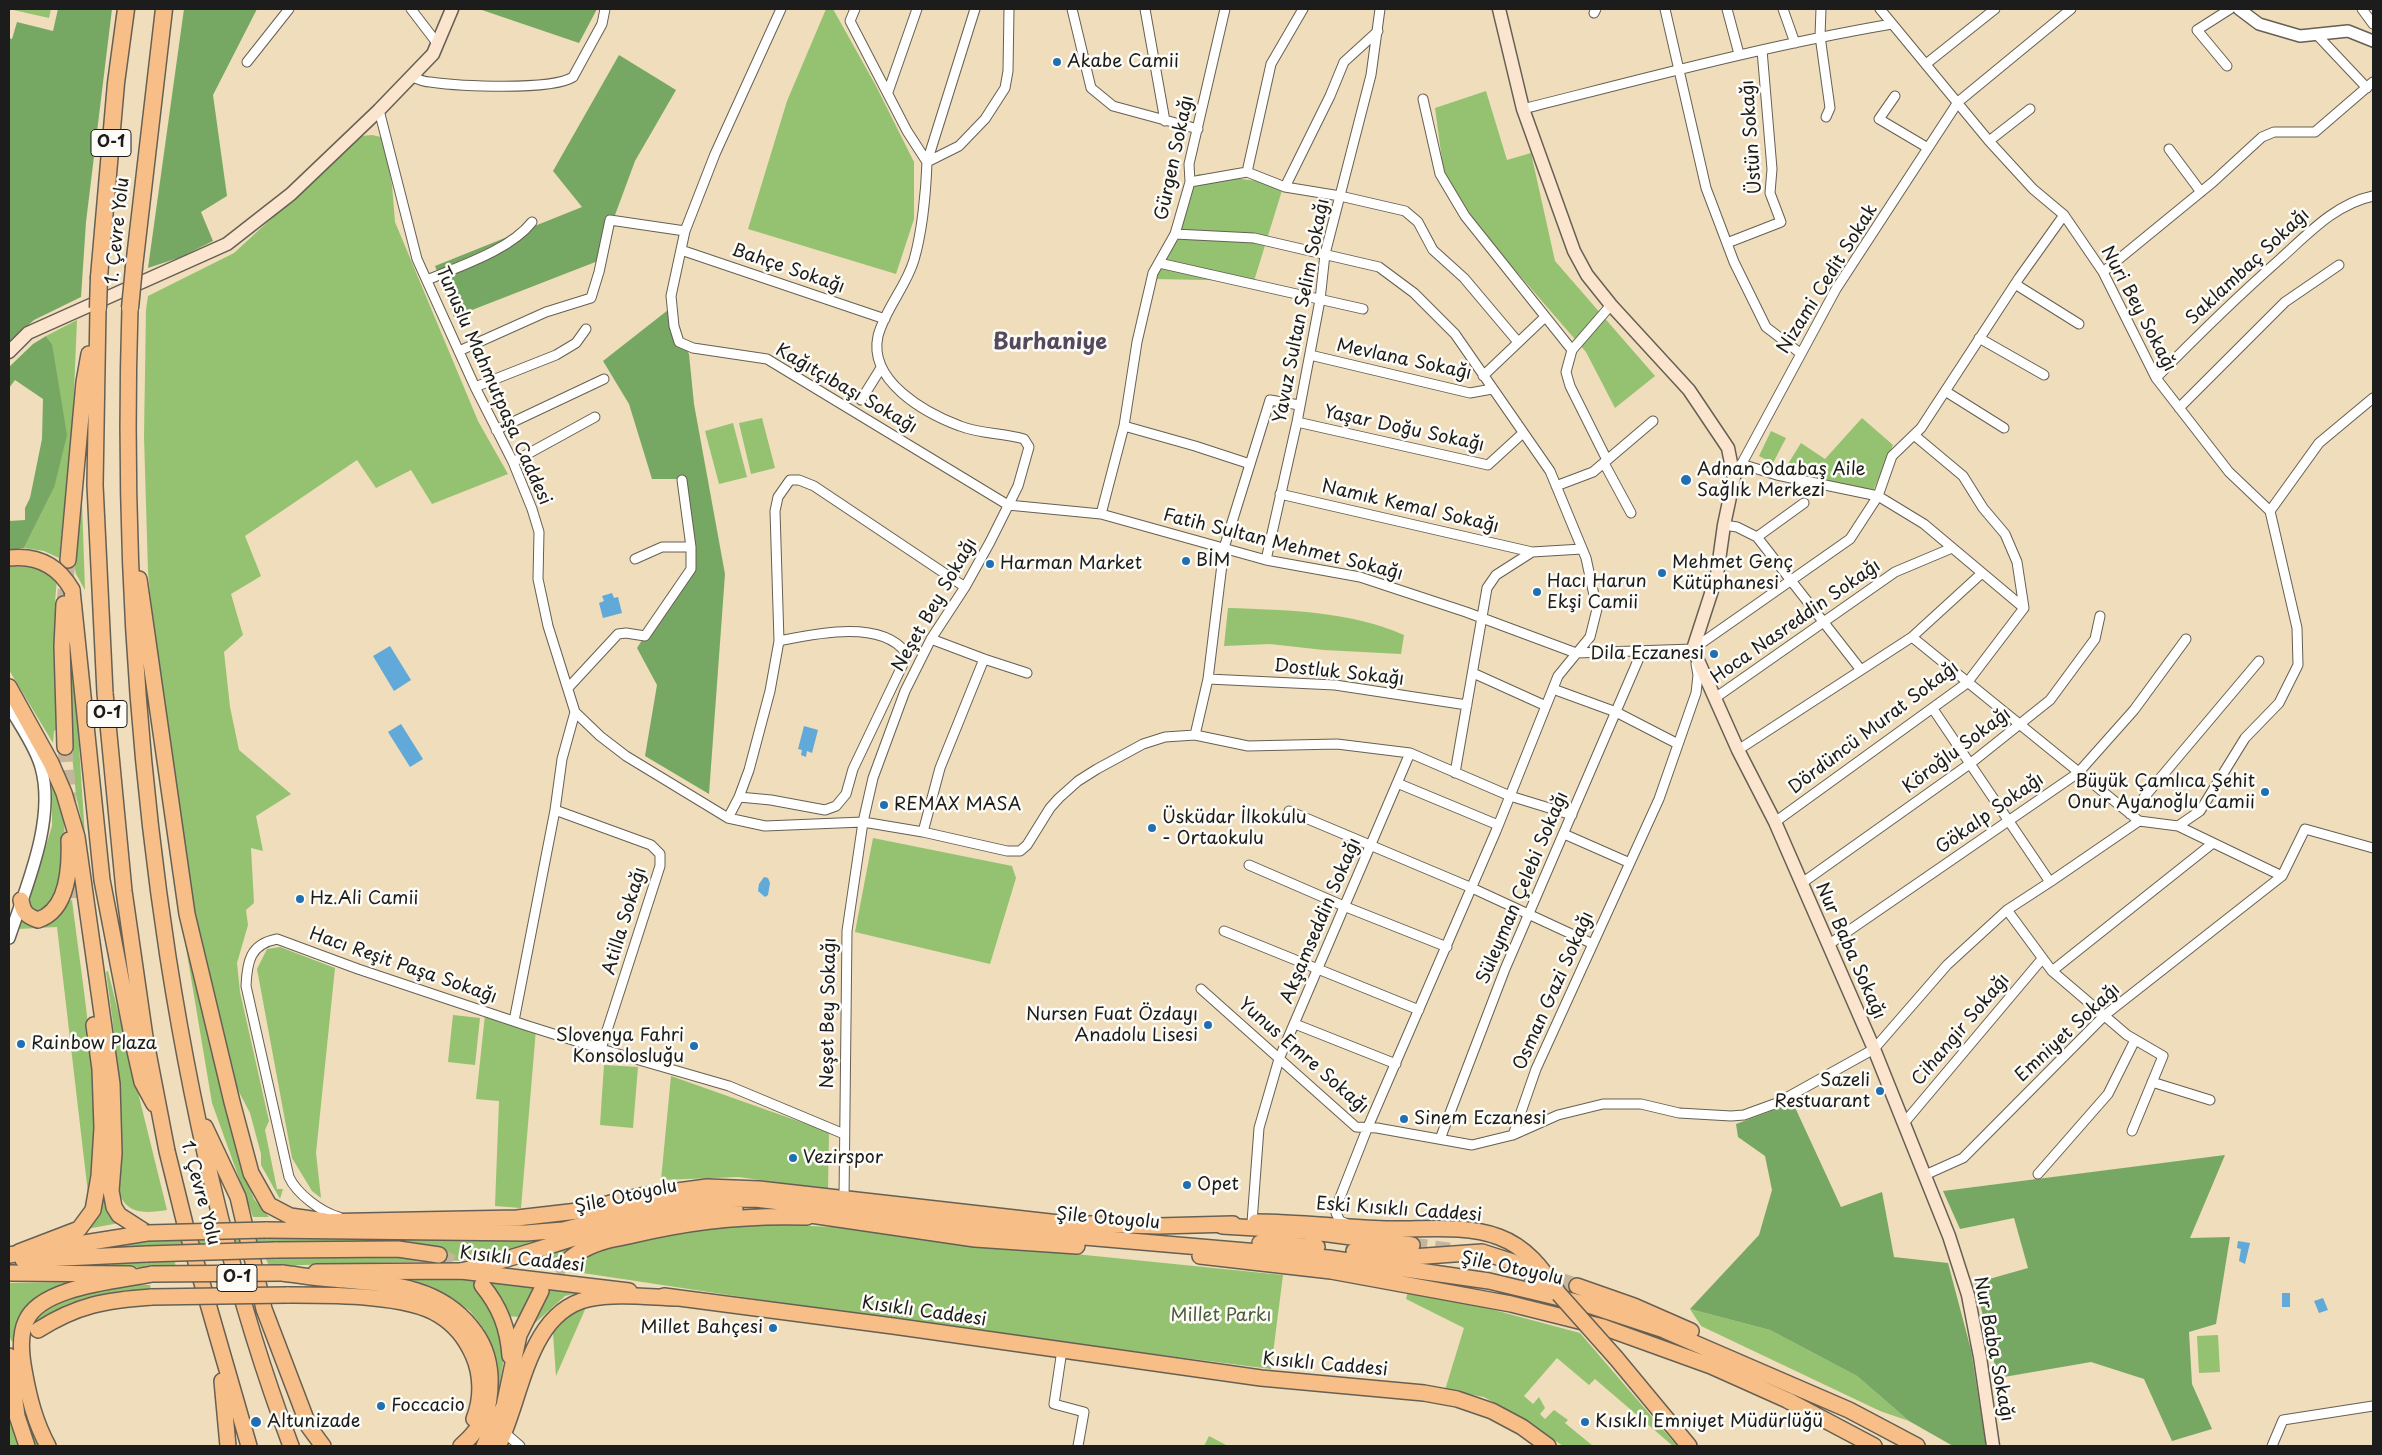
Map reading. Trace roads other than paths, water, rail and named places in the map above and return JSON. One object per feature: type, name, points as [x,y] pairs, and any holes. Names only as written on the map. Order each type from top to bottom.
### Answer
[{"type":"highway","name":"1. Çevre Yolu","points":[[98,308],[116,83],[126,9]]},
{"type":"highway","name":"1. Çevre Yolu","points":[[130,308],[164,9]]},
{"type":"main road","points":[[9,352],[28,333],[227,244],[290,194],[379,110],[433,54],[452,9]]},
{"type":"main road","points":[[1498,9],[1523,109],[1574,251],[1587,275],[1611,305],[1689,390],[1728,448],[1734,478],[1724,525],[1717,575],[1693,649]]},
{"type":"main road","points":[[68,560],[84,382],[98,308]]},
{"type":"main road","name":"O-1","points":[[98,308],[95,485],[105,693],[124,891],[145,1037],[160,1116]]},
{"type":"main road","name":"O-1","points":[[130,308],[127,412],[130,529],[136,678],[150,827],[181,1042],[212,1186],[240,1288],[291,1446]]},
{"type":"main road","points":[[130,529],[143,598],[187,914],[246,1157],[255,1182],[269,1205],[290,1216],[325,1221],[358,1222],[526,1217],[578,1211],[640,1196],[707,1187],[759,1189],[1059,1223],[1222,1226],[1306,1231],[1412,1244]]},
{"type":"main road","points":[[9,558],[36,558],[53,566],[66,579],[72,590],[102,880],[142,1082],[160,1116]]},
{"type":"main road","points":[[64,604],[62,646],[65,747]]},
{"type":"main road","name":"Nur Baba Sokağı","points":[[1693,649],[1738,750],[1775,822],[1802,883],[1874,1049],[1949,1236],[1968,1295],[1980,1357],[1993,1446]]},
{"type":"main road","points":[[9,687],[51,763],[64,793],[80,852],[112,1084],[114,1153],[111,1191],[114,1207],[119,1215],[147,1233]]},
{"type":"main road","points":[[21,900],[23,910],[28,916],[38,920],[46,917],[58,903],[70,863],[64,793]]},
{"type":"main road","points":[[12,1256],[79,1228],[93,1210],[96,1198],[102,1128],[100,1069],[77,900]]},
{"type":"main road","points":[[194,1106],[238,1197],[264,1309],[309,1427],[322,1446]]},
{"type":"main road","name":"1. Çevre Yolu","points":[[160,1116],[185,1224],[205,1287],[217,1337]]},
{"type":"main road","name":"Şile Otoyolu","points":[[266,1230],[526,1233],[563,1230],[657,1206],[707,1200],[755,1199],[1042,1232],[1328,1258],[1408,1268],[1489,1281],[1585,1304],[1664,1330],[1849,1410],[1917,1446]]},
{"type":"main road","name":"Şile Otoyolu","points":[[461,1271],[506,1261],[602,1230],[662,1216],[737,1209],[777,1210],[975,1238],[1151,1252],[1330,1270],[1512,1304],[1603,1327],[1711,1366],[1786,1400],[1874,1446]]},
{"type":"main road","points":[[566,1262],[584,1249],[600,1242],[685,1224],[771,1216],[818,1217]]},
{"type":"main road","points":[[12,1256],[147,1233],[266,1230],[287,1225],[325,1221]]},
{"type":"main road","name":"Eski Kısıklı Caddesi","points":[[1222,1226],[1252,1222],[1297,1222],[1354,1227],[1468,1230],[1499,1237],[1531,1257],[1543,1270],[1559,1294],[1616,1358],[1689,1446]]},
{"type":"main road","points":[[1151,1241],[1283,1243],[1412,1257],[1482,1252],[1513,1262],[1540,1278],[1559,1294]]},
{"type":"main road","points":[[12,1256],[110,1257],[275,1250],[398,1249],[439,1255]]},
{"type":"main road","name":"Kısıklı Caddesi","points":[[282,1273],[461,1271],[676,1298],[1261,1378],[1424,1392],[1457,1399],[1492,1411],[1522,1427],[1548,1446]]},
{"type":"main road","points":[[9,1273],[282,1273],[376,1282],[428,1294],[447,1303],[458,1311],[478,1335],[490,1371],[491,1397],[482,1423],[473,1436],[461,1446]]},
{"type":"main road","points":[[48,1446],[32,1410],[24,1370],[21,1334],[26,1319],[45,1302],[80,1287],[152,1274]]},
{"type":"main road","points":[[482,1285],[494,1300],[505,1326],[510,1360],[509,1378]]},
{"type":"main road","points":[[1577,1286],[1671,1322],[1766,1366],[1849,1410]]},
{"type":"main road","points":[[484,1446],[504,1406],[519,1335],[541,1291]]},
{"type":"main road","points":[[38,1330],[66,1313],[81,1307],[99,1302],[152,1297],[344,1296],[388,1300],[424,1308],[439,1314],[450,1324],[469,1346],[476,1363],[480,1385],[476,1413],[461,1446]]},
{"type":"main road","points":[[502,1440],[539,1338],[548,1324],[562,1312],[586,1299],[602,1297],[676,1298]]},
{"type":"main road","points":[[217,1337],[227,1417],[228,1446]]},
{"type":"main road","name":"O-1","points":[[217,1337],[249,1446]]},
{"type":"main road","points":[[9,1356],[17,1416],[27,1446]]},
{"type":"street","points":[[247,62],[289,9]]},
{"type":"street","points":[[411,9],[437,43]]},
{"type":"street","points":[[411,76],[428,82],[524,86],[565,82],[573,77],[602,24],[604,9]]},
{"type":"street","name":"Kağıtçıbaşı Sokağı","points":[[781,9],[716,154],[685,231],[671,296],[674,326],[679,342],[693,348],[767,359],[1008,504]]},
{"type":"street","points":[[855,9],[850,21],[907,131],[927,162]]},
{"type":"street","points":[[888,92],[916,9]]},
{"type":"street","points":[[861,400],[881,368],[876,355],[878,335],[914,261],[926,184],[927,162],[976,9]]},
{"type":"street","points":[[927,162],[952,150],[985,120],[1005,88],[1008,71],[1009,9]]},
{"type":"street","points":[[1072,9],[1091,88],[1113,106],[1198,129]]},
{"type":"street","points":[[1144,9],[1165,121]]},
{"type":"street","name":"Gürgen Sokağı","points":[[1102,514],[1124,426],[1137,342],[1153,273],[1175,234],[1190,182],[1189,164],[1225,9]]},
{"type":"street","points":[[1247,172],[1271,64],[1303,9]]},
{"type":"street","name":"Yavuz Sultan Selim Sokağı","points":[[1266,560],[1298,422],[1299,405],[1320,300],[1325,254],[1370,75],[1380,9]]},
{"type":"street","points":[[1665,9],[1706,188],[1727,243],[1766,327],[1800,353]]},
{"type":"street","points":[[1727,9],[1739,54]]},
{"type":"street","points":[[1783,9],[1795,43]]},
{"type":"street","points":[[1821,9],[1820,36],[1830,108],[1826,117]]},
{"type":"street","name":"Nuri Bey Sokağı","points":[[1880,9],[1990,141],[2033,189],[2064,215],[2103,272],[2156,378],[2229,472],[2270,511]]},
{"type":"street","points":[[1926,64],[1995,9]]},
{"type":"street","name":"Nizami Cedit Sokak","points":[[1734,478],[1800,353],[1836,290],[1958,102],[2071,9]]},
{"type":"street","points":[[2227,66],[2197,30],[2230,9]]},
{"type":"street","points":[[2240,9],[2259,24],[2300,36],[2348,31],[2373,41]]},
{"type":"street","points":[[2362,9],[2373,24]]},
{"type":"street","points":[[1523,109],[1739,54],[1820,36],[1892,24]]},
{"type":"street","points":[[1285,187],[1330,96],[1344,62],[1378,31]]},
{"type":"street","points":[[2103,272],[2201,192],[2262,137],[2274,132],[2315,132],[2370,85],[2317,35]]},
{"type":"street","name":"Üstün Sokağı","points":[[1727,243],[1781,222],[1770,193],[1772,169],[1762,50]]},
{"type":"street","points":[[1895,96],[1879,118],[1928,148]]},
{"type":"street","points":[[1422,99],[1440,174],[1465,216],[1572,350]]},
{"type":"street","points":[[1990,141],[2030,109]]},
{"type":"street","name":"Tunuslu Mahmutpaşa Caddesi","points":[[379,110],[417,259],[475,386],[513,462],[532,509],[539,532],[538,580],[548,626],[575,712],[600,736],[626,756],[728,818],[765,826],[863,822],[922,832],[1007,851],[1020,850],[1027,845],[1037,832],[1050,808],[1078,781],[1143,744],[1164,737],[1195,735]]},
{"type":"street","points":[[2169,149],[2201,192]]},
{"type":"street","points":[[1190,182],[1247,172],[1285,187],[1340,196],[1405,212],[1418,222],[1434,250],[1464,278],[1518,342]]},
{"type":"street","name":"Saklambaç Sokağı","points":[[2156,378],[2234,299],[2325,219],[2356,200],[2373,196]]},
{"type":"street","points":[[1693,649],[1792,582],[1850,539],[1878,496],[1892,456],[1914,435],[1946,391],[2015,284],[2064,215]]},
{"type":"street","points":[[459,351],[546,312],[591,298],[600,272],[610,220],[685,231]]},
{"type":"street","points":[[427,280],[482,257],[524,232],[532,222]]},
{"type":"street","points":[[1175,234],[1254,238],[1379,267],[1414,293],[1455,334],[1550,471],[1582,549],[1597,609],[1590,637],[1558,676],[1472,888],[1367,1129],[1339,1200],[1336,1213],[1340,1220],[1354,1227]]},
{"type":"street","name":"Bahçe Sokağı","points":[[680,250],[885,319]]},
{"type":"street","points":[[1159,263],[1363,309]]},
{"type":"street","points":[[2179,408],[2285,302],[2339,265]]},
{"type":"street","points":[[2015,284],[2079,324]]},
{"type":"street","points":[[1611,305],[1572,350],[1566,372],[1570,386],[1605,462],[1631,512]]},
{"type":"street","points":[[1483,376],[1545,316]]},
{"type":"street","points":[[475,386],[556,355],[576,343],[586,329]]},
{"type":"street","points":[[1979,338],[2044,375]]},
{"type":"street","name":"Mevlana Sokağı","points":[[1310,355],[1470,393],[1492,389]]},
{"type":"street","name":"Neşet Bey Sokağı","points":[[844,1198],[847,931],[863,822],[873,778],[905,691],[931,639],[965,587],[1018,486],[1029,447],[1024,439],[962,427],[935,415],[904,394],[881,368]]},
{"type":"street","points":[[496,430],[604,378]]},
{"type":"street","points":[[1946,391],[2004,428]]},
{"type":"street","points":[[2178,826],[2200,811],[2245,738],[2279,703],[2298,665],[2297,628],[2270,511],[2319,443],[2373,398]]},
{"type":"street","points":[[1299,405],[1270,400],[1224,548],[1208,679],[1195,735],[1248,746],[1337,744],[1410,753],[1510,796],[1572,815]]},
{"type":"street","points":[[513,462],[595,417]]},
{"type":"street","points":[[1556,486],[1593,472],[1653,421]]},
{"type":"street","name":"Yaşar Doğu Sokağı","points":[[1298,422],[1488,465],[1523,433]]},
{"type":"street","points":[[1124,426],[1250,464]]},
{"type":"street","points":[[1914,435],[1963,476],[1983,508],[2005,534],[2017,562],[2024,608]]},
{"type":"street","points":[[1741,464],[1777,474],[1878,496],[1924,524],[2024,608]]},
{"type":"street","points":[[568,688],[618,634],[626,633],[645,636],[691,569],[691,547],[682,480]]},
{"type":"street","points":[[728,818],[739,797],[749,770],[770,692],[779,641],[775,511],[778,497],[790,480],[799,480],[814,486],[965,587]]},
{"type":"street","name":"Namık Kemal Sokağı","points":[[1280,494],[1532,552]]},
{"type":"street","points":[[1757,537],[1804,503]]},
{"type":"street","name":"Fatih Sultan Mehmet Sokağı","points":[[1008,504],[1102,514],[1266,560],[1360,577],[1483,618],[1576,653],[1693,649]]},
{"type":"street","points":[[1724,525],[1737,528],[1757,537],[1861,670]]},
{"type":"street","points":[[636,558],[662,547],[691,547]]},
{"type":"street","name":"Hoca Nasreddin Sokağı","points":[[1715,698],[1895,572],[1952,548]]},
{"type":"street","points":[[1455,773],[1487,588],[1496,575],[1532,552],[1582,549]]},
{"type":"street","points":[[1738,750],[1912,638],[1982,573]]},
{"type":"street","name":"Dördüncü Murat Sokağı","points":[[1775,822],[1967,683],[2024,608]]},
{"type":"street","name":"Köroğlu Sokağı","points":[[1802,883],[1971,763],[2050,700],[2095,639],[2100,616]]},
{"type":"street","points":[[739,797],[771,800],[824,810],[836,806],[846,794],[853,768],[903,664],[906,653],[900,645],[874,635],[857,632],[822,633],[779,641]]},
{"type":"street","points":[[1912,638],[2139,821],[2178,826],[2282,876],[2305,829],[2373,848]]},
{"type":"street","points":[[931,639],[1027,673]]},
{"type":"street","name":"Gökalp Sokağı","points":[[1828,945],[2078,773],[2134,710],[2186,639]]},
{"type":"street","name":"Osman Gazi Sokağı","points":[[1513,1136],[1536,1069],[1659,799],[1696,694],[1698,675],[1693,649]]},
{"type":"street","name":"Süleyman Çelebi Sokağı","points":[[1440,1139],[1505,969],[1642,651]]},
{"type":"street","points":[[922,832],[940,768],[984,659]]},
{"type":"street","points":[[2130,814],[2259,661]]},
{"type":"street","points":[[1473,673],[1546,706]]},
{"type":"street","name":"Dostluk Sokağı","points":[[1208,679],[1334,685],[1467,705]]},
{"type":"street","points":[[1553,689],[1616,712],[1678,744]]},
{"type":"street","points":[[9,705],[41,767],[46,804],[43,828],[9,938]]},
{"type":"street","points":[[1933,709],[2050,882]]},
{"type":"street","points":[[514,1021],[555,810],[562,759],[575,712]]},
{"type":"street","name":"Akşamseddin Sokağı","points":[[1252,1222],[1259,1128],[1279,1060],[1346,907],[1410,753]]},
{"type":"street","points":[[1397,784],[1498,825]]},
{"type":"street","name":"Atilla Sokağı","points":[[555,810],[651,845],[660,854],[660,866],[602,1049]]},
{"type":"street","points":[[1289,810],[1472,888],[1593,944]]},
{"type":"street","name":"Yunus Emre Sokağı","points":[[1201,989],[1356,1127],[1377,1128],[1472,1144],[1513,1136],[1558,1115],[1603,1104],[1641,1104],[1679,1113],[1716,1116],[1744,1115],[1778,1103],[1874,1049],[1947,965],[2007,910],[2139,821]]},
{"type":"street","points":[[1564,834],[1630,863]]},
{"type":"street","points":[[2052,971],[2213,843]]},
{"type":"street","points":[[1249,865],[1346,907],[1447,947]]},
{"type":"street","name":"Emniyet Sokağı","points":[[1925,1175],[1963,1158],[2105,1016],[2282,876]]},
{"type":"street","points":[[2007,910],[2052,971],[2135,1040],[2162,1056],[2132,1131]]},
{"type":"street","points":[[1224,931],[1419,1010]]},
{"type":"street","name":"Hacı Reşit Paşa Sokağı","points":[[358,1222],[329,1214],[293,1184],[246,986],[247,964],[255,950],[265,941],[277,939],[358,969],[514,1021],[729,1086],[844,1134]]},
{"type":"street","name":"Cihangir Sokağı","points":[[1904,1123],[2042,959]]},
{"type":"street","points":[[1295,1024],[1396,1064]]},
{"type":"street","points":[[2038,1174],[2108,1094],[2135,1040]]},
{"type":"street","points":[[2152,1082],[2210,1100]]},
{"type":"street","points":[[1062,1350],[1054,1404],[1084,1412],[1078,1446]]},
{"type":"street","points":[[2272,1446],[2284,1420],[2373,1406]]},
{"type":"street","points":[[502,1440],[520,1446]]},
{"type":"water","points":[[612,593],[614,598],[618,597],[622,613],[603,618],[599,603],[604,601],[602,596]]},
{"type":"water","points":[[390,646],[411,680],[394,691],[373,656]]},
{"type":"water","points":[[401,724],[423,759],[410,767],[388,732]]},
{"type":"water","points":[[804,726],[818,730],[812,753],[807,751],[806,757],[801,755],[802,750],[798,749]]},
{"type":"water","points":[[764,877],[768,878],[770,883],[768,895],[765,897],[758,891],[759,884]]},
{"type":"water","points":[[2238,1241],[2250,1243],[2245,1264],[2239,1261],[2241,1249],[2237,1248]]},
{"type":"water","points":[[2282,1293],[2290,1293],[2290,1307],[2282,1307]]},
{"type":"water","points":[[2323,1298],[2328,1310],[2319,1313],[2314,1301]]},
{"type":"tunnel","points":[[64,604],[68,560]]},
{"type":"tunnel","points":[[65,747],[69,802]]},
{"type":"tunnel","points":[[74,860],[77,900]]},
{"type":"tunnel","points":[[1412,1245],[1456,1251]]},
{"type":"tunnel","points":[[439,1255],[463,1268],[472,1276]]},
{"type":"tunnel","points":[[542,1290],[552,1275],[566,1262]]},
{"type":"tunnel","points":[[1539,1272],[1577,1286]]},
{"type":"place","name":"Akabe Camii","points":[[1057,62]]},
{"type":"place","name":"Adnan Odabaş Aile Sağlık Merkezi","points":[[1686,480]]},
{"type":"place","name":"BİM","points":[[1186,561]]},
{"type":"place","name":"Harman Market","points":[[990,564]]},
{"type":"place","name":"Mehmet Genç Kütüphanesi","points":[[1662,573]]},
{"type":"place","name":"Hacı Harun Ekşi Camii","points":[[1537,592]]},
{"type":"place","name":"Dila Eczanesi","points":[[1714,654]]},
{"type":"place","name":"Büyük Çamlıca Şehit Onur Ayanoğlu Camii","points":[[2265,792]]},
{"type":"place","name":"REMAX MASA","points":[[884,805]]},
{"type":"place","name":"Üsküdar İlkokulu - Ortaokulu","points":[[1152,828]]},
{"type":"place","name":"Hz.Ali Camii","points":[[300,899]]},
{"type":"place","name":"Nursen Fuat Özdayı Anadolu Lisesi","points":[[1208,1025]]},
{"type":"place","name":"Rainbow Plaza","points":[[21,1044]]},
{"type":"place","name":"Slovenya Fahri Konsolosluğu","points":[[694,1046]]},
{"type":"place","name":"Sazeli Restuarant","points":[[1880,1091]]},
{"type":"place","name":"Sinem Eczanesi","points":[[1404,1119]]},
{"type":"place","name":"Vezirspor","points":[[793,1158]]},
{"type":"place","name":"Opet","points":[[1187,1185]]},
{"type":"place","name":"Millet Bahçesi","points":[[773,1328]]},
{"type":"place","name":"Foccacio","points":[[381,1406]]},
{"type":"place","name":"Altunizade","points":[[256,1422]]},
{"type":"place","name":"Kısıklı Emniyet Müdürlüğü","points":[[1585,1422]]},
{"type":"district","name":"Burhaniye","points":[[1050,343]]},
{"type":"park label","name":"Millet Parkı","points":[[1221,1316]]}]
